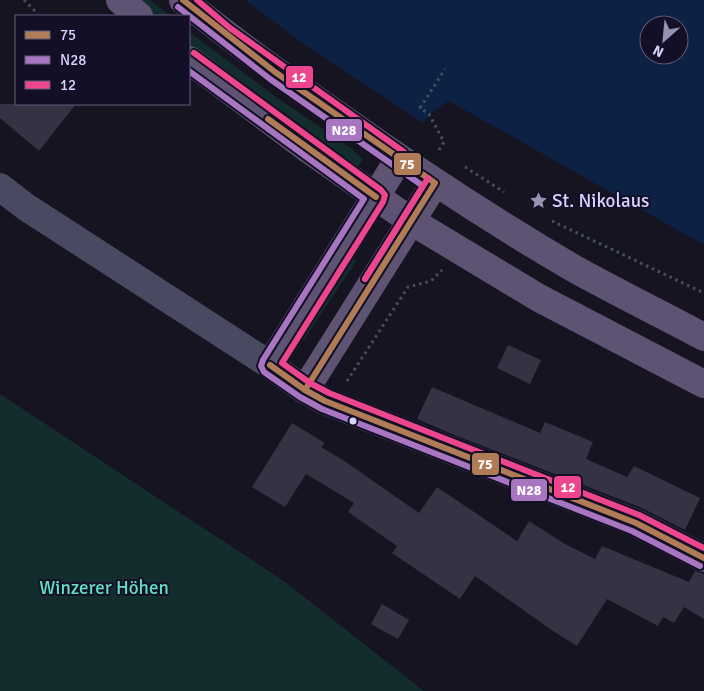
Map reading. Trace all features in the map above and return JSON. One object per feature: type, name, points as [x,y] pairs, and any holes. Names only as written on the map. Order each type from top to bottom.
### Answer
[{"type":"main road","points":[[120,0],[138,15]]},
{"type":"main road","points":[[183,0],[225,34],[399,159],[484,215],[575,269],[704,337]]},
{"type":"main road","points":[[190,61],[376,198],[411,221],[539,298],[704,384]]},
{"type":"main road","points":[[270,365],[399,159]]},
{"type":"main road","points":[[306,390],[435,183]]},
{"type":"street","points":[[0,187],[26,207],[306,390],[326,401],[636,523],[704,558]]},
{"type":"path","points":[[24,0],[38,14]]},
{"type":"path","points":[[439,150],[444,142],[429,114],[420,108],[445,69]]},
{"type":"path","points":[[484,215],[501,190],[508,194]]},
{"type":"path","points":[[545,218],[704,294]]},
{"type":"path","points":[[347,382],[408,287],[430,281],[461,251]]},
{"type":"green space","points":[[134,0],[150,0],[169,15],[153,15]]},
{"type":"green space","points":[[190,33],[276,97],[352,149],[363,159],[355,171],[190,46]]},
{"type":"green space","points":[[351,257],[356,261],[304,340],[298,336]]},
{"type":"green space","name":"Winzerer Höhen","points":[[0,394],[285,582],[424,691],[0,691]]},
{"type":"water","points":[[245,0],[704,0],[704,245],[449,101],[429,114],[423,123],[301,42]]},
{"type":"building","points":[[0,104],[75,105],[39,151],[0,118]]},
{"type":"building","points":[[508,345],[541,360],[530,384],[497,368]]},
{"type":"building","points":[[432,387],[540,433],[545,422],[593,442],[586,459],[627,477],[634,466],[700,498],[685,530],[642,508],[417,419]]},
{"type":"building","points":[[292,423],[325,443],[321,447],[346,462],[419,513],[437,487],[517,541],[529,521],[565,544],[595,559],[602,546],[689,582],[695,571],[704,574],[704,619],[684,607],[674,623],[663,617],[658,626],[607,599],[577,646],[475,576],[460,599],[392,553],[397,546],[348,512],[354,503],[306,474],[285,507],[252,487]]},
{"type":"building","points":[[382,604],[409,620],[398,639],[371,624]]},
{"type":"transit line","name":"75","points":[[183,0],[275,72],[435,183],[305,390]]},
{"type":"transit line","name":"12","points":[[197,0],[230,28],[404,152]]},
{"type":"transit line","name":"N28","points":[[178,7],[188,15]]},
{"type":"transit line","name":"N28","points":[[190,16],[270,79],[423,186],[365,279]]},
{"type":"transit line","name":"12","points":[[194,53],[381,190],[385,195],[383,202],[282,363],[310,383],[329,393],[639,515],[704,548]]},
{"type":"transit line","name":"N28","points":[[190,72],[364,199],[263,360],[261,366],[264,372],[300,397],[322,409],[632,531],[700,566]]},
{"type":"transit line","name":"75","points":[[268,119],[376,197]]},
{"type":"transit line","name":"12","points":[[365,279],[428,178]]},
{"type":"transit line","name":"75","points":[[270,365],[305,390],[325,401],[636,523],[704,558]]},
{"type":"place","name":"St. Nikolaus","points":[[538,200]]}]
